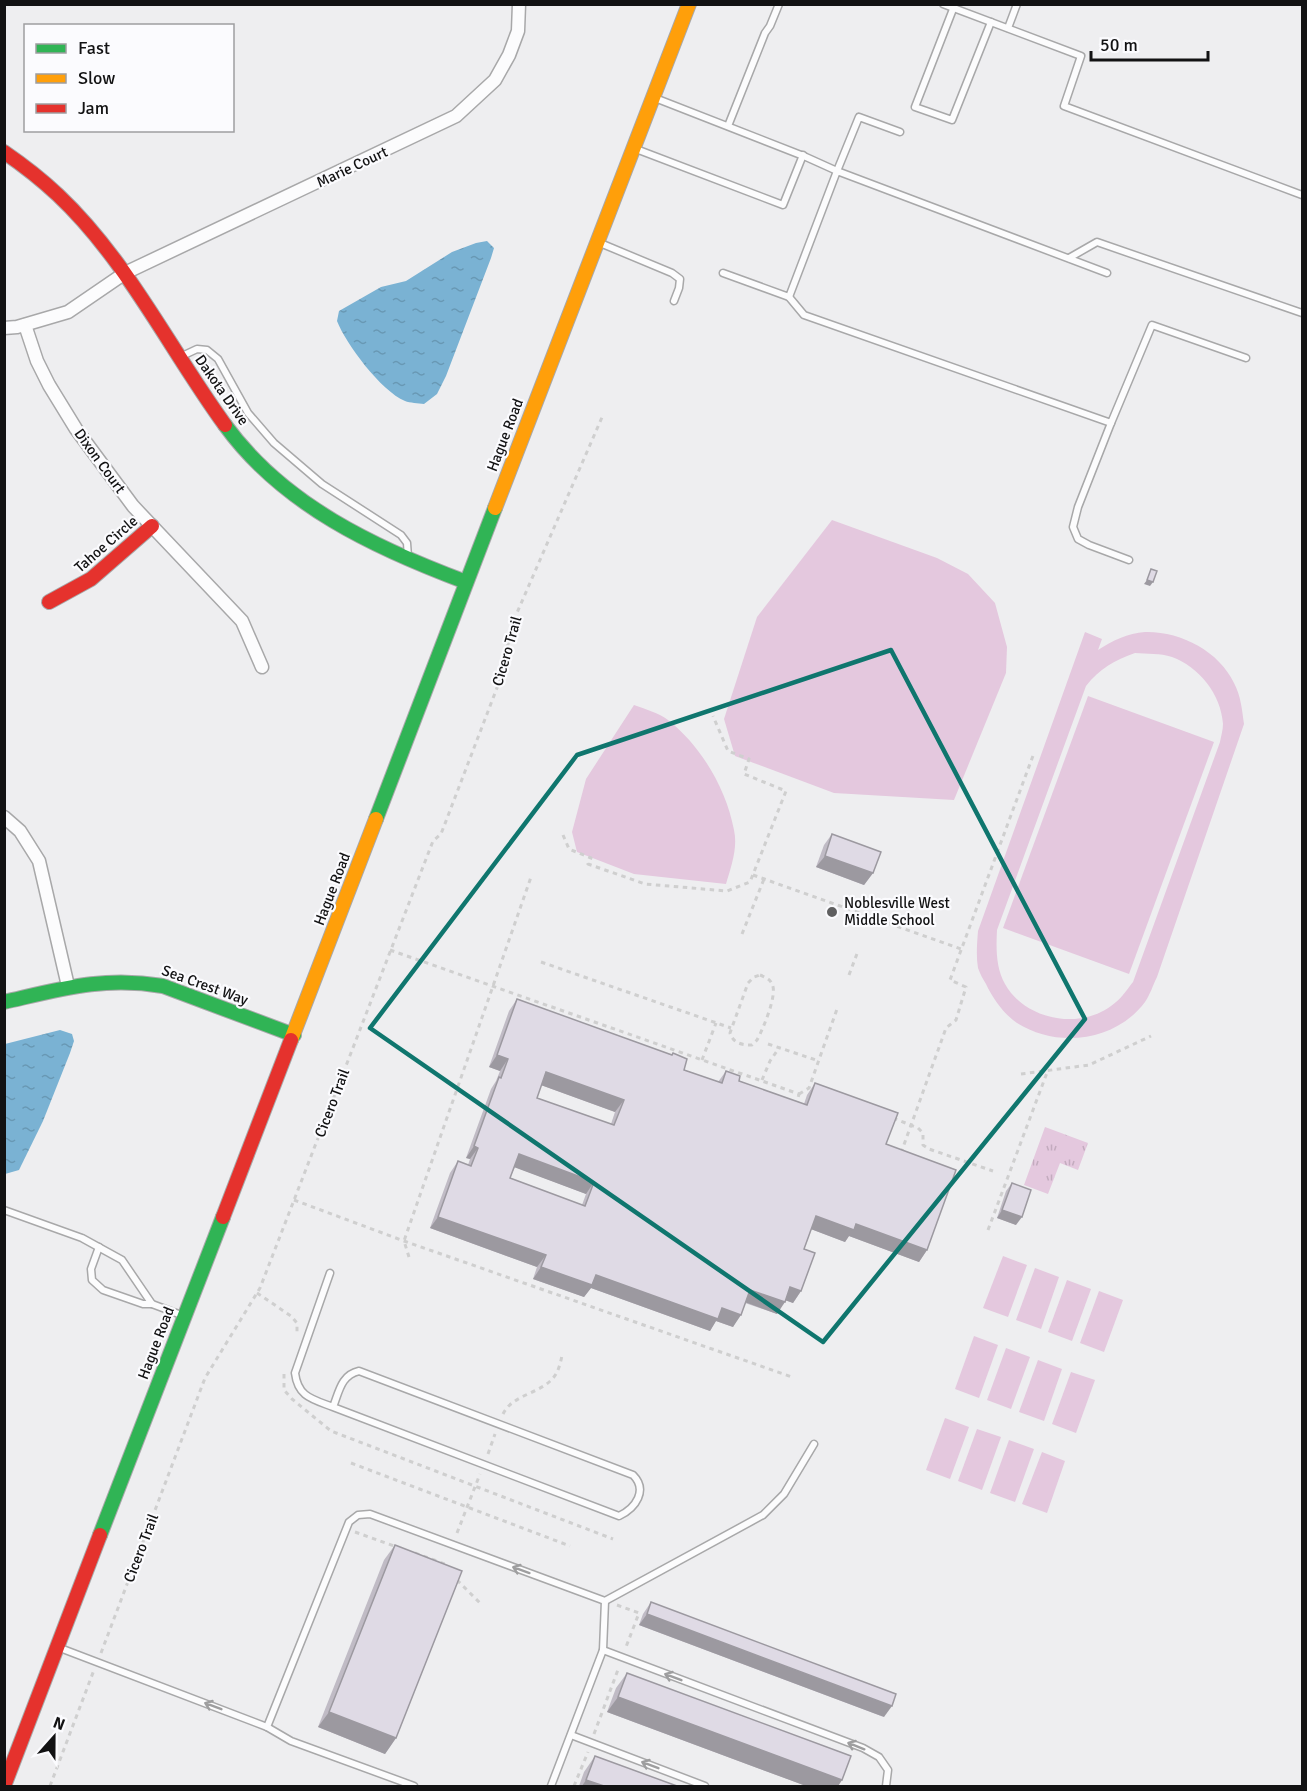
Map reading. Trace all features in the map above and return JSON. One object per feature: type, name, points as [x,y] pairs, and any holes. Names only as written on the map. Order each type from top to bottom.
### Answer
[{"type":"main road","name":"Hague Road","points":[[4,1786],[689,4]]},
{"type":"main road","name":"Dakota Drive","points":[[4,153],[36,176],[78,215],[125,273],[234,436],[267,471],[313,509],[338,525],[408,560],[466,582]]},
{"type":"main road","name":"Tahoe Circle","points":[[48,602],[68,594],[98,575],[152,526]]},
{"type":"main road","name":"Sea Crest Way","points":[[4,1002],[68,986],[123,980],[154,984],[294,1035]]},
{"type":"street","name":"Marie Court","points":[[4,328],[25,325],[68,312],[125,273],[456,116],[495,80],[509,55],[518,31],[519,4]]},
{"type":"street","name":"Dixon Court","points":[[25,325],[37,361],[76,429],[110,478],[242,621],[262,667]]},
{"type":"street","points":[[4,817],[20,831],[39,861],[68,986]]},
{"type":"lane","points":[[728,126],[779,4]]},
{"type":"lane","points":[[943,4],[1082,56],[1064,106],[1302,195]]},
{"type":"lane","points":[[1008,28],[1017,4]]},
{"type":"lane","points":[[954,7],[915,106],[952,120],[991,22]]},
{"type":"lane","points":[[652,97],[803,155],[837,171],[1107,273]]},
{"type":"lane","points":[[789,297],[859,117],[900,132]]},
{"type":"lane","points":[[633,147],[783,205],[803,155]]},
{"type":"lane","points":[[597,242],[672,273],[680,279],[674,301]]},
{"type":"lane","points":[[1069,258],[1097,242],[1302,313]]},
{"type":"lane","points":[[723,273],[789,297],[804,315],[1111,423]]},
{"type":"lane","points":[[1129,560],[1078,539],[1073,527],[1078,507],[1152,325],[1246,358]]},
{"type":"lane","points":[[180,357],[197,349],[207,350],[218,359],[248,412],[274,443],[322,484],[401,535],[407,543],[408,560]]},
{"type":"lane","points":[[4,1210],[82,1238],[122,1260],[152,1304]]},
{"type":"lane","points":[[99,1247],[91,1269],[92,1280],[103,1290],[143,1304],[152,1304],[184,1317]]},
{"type":"lane","points":[[330,1273],[295,1373],[297,1386],[309,1398],[619,1516],[628,1512],[638,1501],[641,1490],[638,1480],[633,1475],[359,1371],[350,1373],[342,1383],[333,1407]]},
{"type":"lane","points":[[267,1727],[346,1528],[349,1522],[358,1515],[370,1514],[605,1601],[763,1515],[784,1494],[814,1444]]},
{"type":"lane","points":[[551,1786],[603,1650],[605,1601]]},
{"type":"lane","points":[[57,1647],[267,1727],[291,1741],[414,1786]]},
{"type":"lane","points":[[603,1650],[863,1748],[879,1757],[888,1770],[886,1786]]},
{"type":"lane","points":[[571,1735],[705,1786]]},
{"type":"path","name":"Cicero Trail","points":[[50,1786],[205,1378],[260,1288],[433,841],[441,834],[501,680],[513,622],[603,415]]},
{"type":"path","points":[[563,835],[570,849],[591,858],[588,864],[645,884],[727,891],[750,882],[786,791],[744,774],[749,759],[728,751],[713,716]]},
{"type":"path","points":[[901,1154],[946,1028],[956,1020],[966,987],[950,980],[1034,753]]},
{"type":"path","points":[[753,875],[961,949]]},
{"type":"path","points":[[409,1257],[404,1241],[531,877]]},
{"type":"path","points":[[742,934],[764,879]]},
{"type":"path","points":[[390,950],[800,1094]]},
{"type":"path","points":[[849,975],[858,951]]},
{"type":"path","points":[[540,962],[731,1028]]},
{"type":"path","points":[[760,975],[768,978],[775,992],[757,1040],[752,1045],[738,1043],[732,1039],[731,1028],[748,983],[760,975]]},
{"type":"path","points":[[792,1115],[800,1094],[809,1088],[837,1009]]},
{"type":"path","points":[[702,1060],[716,1023]]},
{"type":"path","points":[[1021,1074],[1089,1065],[1151,1036]]},
{"type":"path","points":[[768,1044],[819,1061]]},
{"type":"path","points":[[762,1081],[770,1061],[779,1048]]},
{"type":"path","points":[[988,1230],[1048,1070]]},
{"type":"path","points":[[888,1117],[918,1128],[923,1133],[922,1145],[929,1149],[993,1171]]},
{"type":"path","points":[[294,1200],[792,1377]]},
{"type":"path","points":[[503,1414],[507,1406],[549,1382],[557,1373],[562,1355]]},
{"type":"path","points":[[487,1456],[495,1434]]},
{"type":"path","points":[[351,1463],[570,1546]]},
{"type":"path","points":[[457,1533],[480,1474]]},
{"type":"path","points":[[346,1528],[401,1548]]},
{"type":"path","points":[[412,1552],[446,1564],[442,1575]]},
{"type":"path","points":[[449,1577],[456,1580],[481,1604]]},
{"type":"path","points":[[574,1786],[639,1613],[605,1601]]},
{"type":"highlighted area","points":[[891,650],[1085,1019],[823,1342],[370,1028],[577,755]]},
{"type":"green space","points":[[832,520],[937,558],[968,574],[995,603],[1007,647],[1006,673],[954,800],[834,793],[735,756],[724,719],[757,617]]},
{"type":"green space","points":[[1085,632],[1102,639],[1098,650],[1132,634],[1145,632],[1172,635],[1197,645],[1219,661],[1234,683],[1240,698],[1244,724],[1157,977],[1145,1002],[1133,1015],[1103,1033],[1068,1038],[1033,1031],[1017,1023],[1008,1015],[989,990],[978,968],[978,931]],"holes":[[[1135,653],[1172,657],[1191,667],[1207,683],[1218,702],[1221,713],[1223,726],[1220,742],[1133,982],[1117,1001],[1098,1013],[1084,1018],[1054,1017],[1026,1006],[1005,984],[998,965],[997,930],[1086,686],[1108,666]]]},
{"type":"green space","points":[[1088,696],[1214,742],[1129,974],[1003,928]]},
{"type":"green space","points":[[634,705],[660,715],[680,730],[701,755],[718,784],[730,814],[735,837],[726,884],[634,874],[577,852],[572,832],[586,779]]},
{"type":"green space","points":[[1045,1127],[1088,1143],[1078,1170],[1060,1163],[1048,1194],[1024,1185]]},
{"type":"green space","points":[[1003,1256],[1027,1265],[1008,1317],[983,1308]]},
{"type":"green space","points":[[1035,1268],[1059,1277],[1041,1329],[1016,1320]]},
{"type":"green space","points":[[1067,1280],[1091,1289],[1072,1341],[1048,1332]]},
{"type":"green space","points":[[1099,1291],[1123,1300],[1104,1352],[1080,1343]]},
{"type":"green space","points":[[974,1336],[998,1345],[979,1398],[955,1389]]},
{"type":"green space","points":[[1006,1348],[1030,1357],[1011,1409],[987,1400]]},
{"type":"green space","points":[[1038,1360],[1062,1369],[1044,1421],[1019,1412]]},
{"type":"green space","points":[[1071,1372],[1095,1380],[1076,1433],[1052,1424]]},
{"type":"green space","points":[[945,1418],[969,1427],[950,1479],[926,1470]]},
{"type":"green space","points":[[977,1429],[1001,1437],[982,1490],[958,1481]]},
{"type":"green space","points":[[1009,1440],[1034,1449],[1015,1502],[990,1493]]},
{"type":"green space","points":[[1042,1452],[1065,1461],[1047,1513],[1022,1504]]},
{"type":"water","points":[[487,241],[494,248],[491,258],[437,394],[424,404],[405,401],[386,388],[356,354],[337,321],[339,311],[381,287],[406,281],[452,252]]},
{"type":"water","points":[[60,1030],[72,1034],[74,1041],[70,1053],[43,1121],[19,1170],[5,1174],[5,1044]]},
{"type":"building","points":[[1151,569],[1157,571],[1153,582],[1147,580]]},
{"type":"building","points":[[832,834],[881,852],[873,873],[825,856]]},
{"type":"building","points":[[517,999],[672,1055],[673,1053],[687,1059],[684,1070],[722,1083],[726,1071],[740,1076],[739,1081],[807,1105],[815,1083],[898,1113],[886,1144],[956,1170],[927,1250],[856,1224],[854,1230],[816,1216],[804,1249],[815,1253],[801,1291],[790,1287],[785,1302],[750,1290],[741,1315],[722,1308],[718,1319],[596,1275],[592,1285],[541,1267],[546,1255],[438,1217],[458,1161],[471,1166],[478,1148],[474,1146],[499,1077],[501,1078],[508,1059],[497,1055]],"holes":[[[546,1072],[624,1100],[614,1125],[537,1098]],[[519,1154],[594,1182],[585,1206],[510,1178]]]},
{"type":"building","points":[[1012,1183],[1031,1190],[1022,1217],[1002,1210]]},
{"type":"building","points":[[395,1545],[462,1571],[396,1738],[329,1712]]},
{"type":"building","points":[[651,1602],[896,1694],[892,1706],[647,1614]]},
{"type":"building","points":[[627,1673],[851,1756],[842,1780],[618,1697]]},
{"type":"building","points":[[595,1756],[677,1786],[604,1786],[586,1780]]},
{"type":"traffic: fast","points":[[225,425],[248,453],[274,478],[333,521],[398,554],[466,582]]},
{"type":"traffic: fast","points":[[376,819],[495,508]]},
{"type":"traffic: fast","points":[[4,1002],[82,985],[141,983],[163,986],[294,1035]]},
{"type":"traffic: fast","points":[[100,1535],[223,1217]]},
{"type":"traffic: slow","points":[[495,508],[689,4]]},
{"type":"traffic: slow","points":[[291,1040],[376,819]]},
{"type":"traffic: jam","points":[[4,152],[32,172],[83,220],[126,276],[225,425]]},
{"type":"traffic: jam","points":[[49,602],[91,579],[152,526]]},
{"type":"traffic: jam","points":[[223,1217],[291,1040]]},
{"type":"traffic: jam","points":[[4,1786],[100,1535]]},
{"type":"place","name":"Noblesville West Middle School","points":[[832,912]]}]
